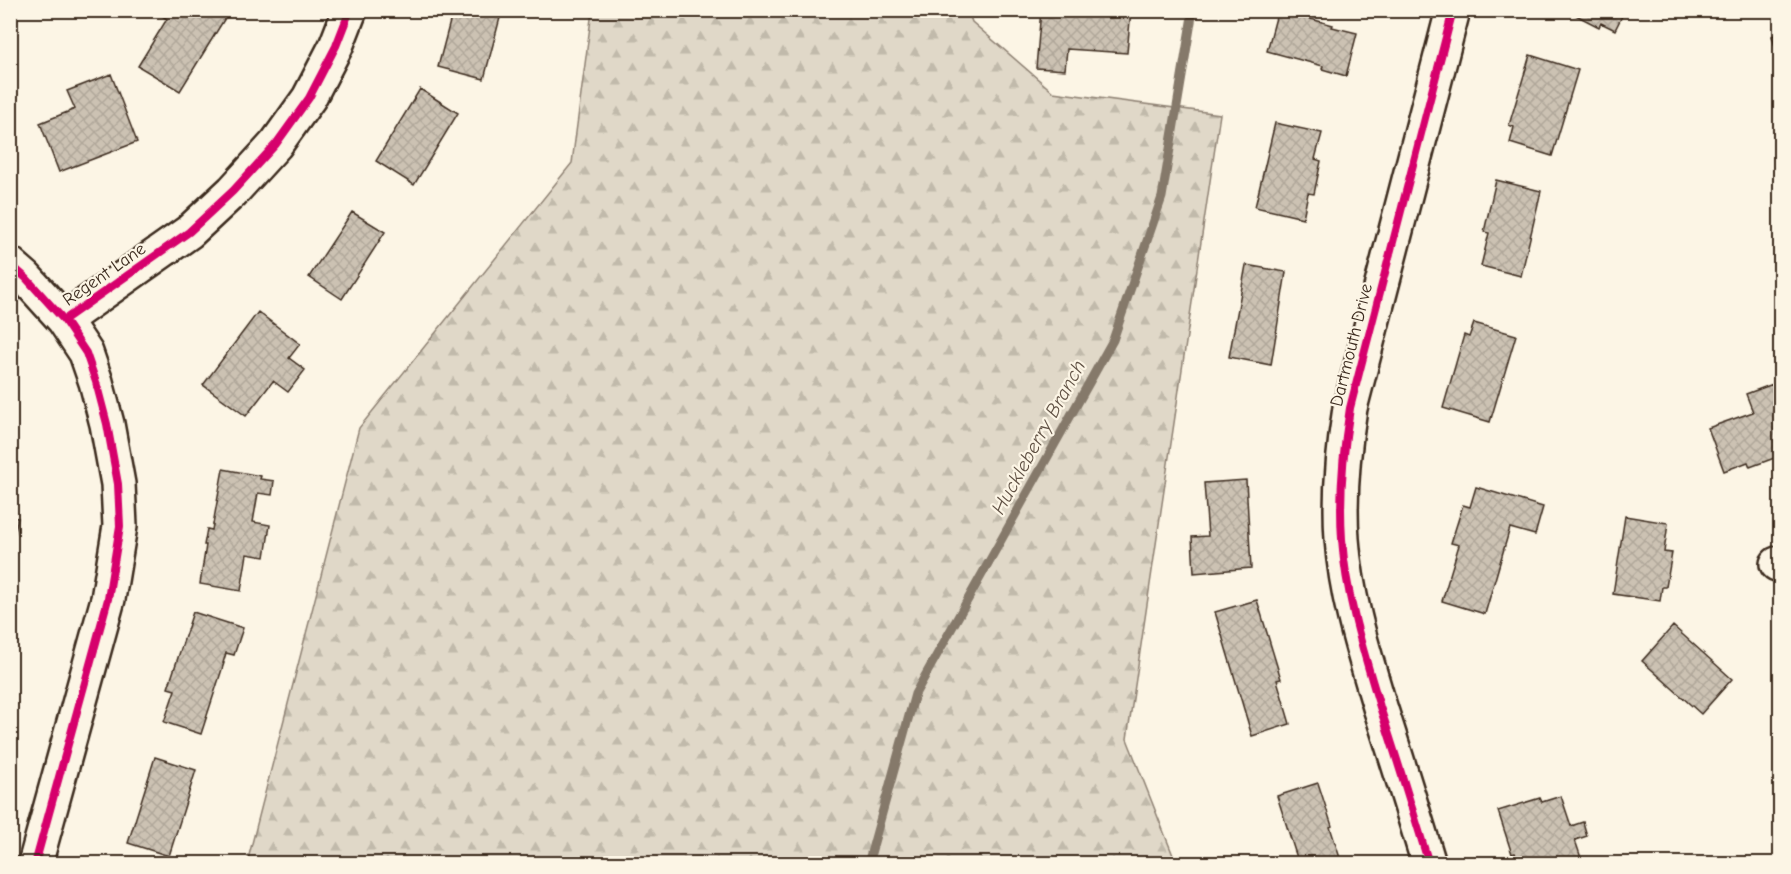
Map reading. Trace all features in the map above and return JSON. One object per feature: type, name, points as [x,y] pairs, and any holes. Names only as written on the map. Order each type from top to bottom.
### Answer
[{"type":"street","name":"Regent Lane","points":[[34,864],[108,599],[120,526],[118,484],[107,424],[96,382],[86,353],[64,320],[189,232],[240,183],[276,144],[309,98],[336,46],[350,10]]},
{"type":"street","name":"Dartmouth Drive","points":[[1429,864],[1350,601],[1342,540],[1341,494],[1343,452],[1350,408],[1453,10]]},
{"type":"street","points":[[10,264],[64,320]]},
{"type":"green space","points":[[592,11],[968,11],[972,22],[1053,92],[1220,114],[1127,739],[1176,863],[247,863],[359,428],[572,163]]},
{"type":"building","points":[[153,10],[230,10],[180,91],[138,66],[167,19]]},
{"type":"building","points":[[453,10],[502,10],[484,79],[438,67]]},
{"type":"building","points":[[1041,10],[1131,10],[1127,53],[1067,49],[1065,70],[1036,68]]},
{"type":"building","points":[[1278,10],[1357,33],[1346,76],[1322,69],[1323,66],[1267,51]]},
{"type":"building","points":[[1566,10],[1625,10],[1615,30],[1601,23],[1599,27]]},
{"type":"building","points":[[1780,33],[1780,64],[1772,36]]},
{"type":"building","points":[[1530,55],[1578,70],[1552,156],[1510,143],[1514,127],[1509,125]]},
{"type":"building","points":[[111,74],[137,142],[59,172],[40,123],[75,109],[67,91]]},
{"type":"building","points":[[420,89],[458,113],[414,185],[376,161]]},
{"type":"building","points":[[1275,123],[1322,133],[1315,159],[1321,161],[1314,194],[1308,193],[1303,218],[1255,207]]},
{"type":"building","points":[[1496,180],[1541,191],[1521,276],[1481,266],[1489,233],[1484,232]]},
{"type":"building","points":[[352,212],[385,232],[342,299],[309,277]]},
{"type":"building","points":[[1246,265],[1286,272],[1271,365],[1229,357]]},
{"type":"building","points":[[258,312],[300,344],[289,358],[305,370],[288,392],[273,381],[246,416],[203,385]]},
{"type":"building","points":[[1474,323],[1516,335],[1490,422],[1443,408],[1464,335],[1469,337]]},
{"type":"building","points":[[1773,384],[1778,398],[1780,397],[1780,456],[1750,467],[1748,462],[1724,471],[1708,428],[1753,412],[1746,394]]},
{"type":"building","points":[[223,469],[261,476],[260,479],[274,481],[272,495],[258,493],[253,522],[270,525],[265,557],[247,554],[241,591],[200,584],[207,529],[212,530]]},
{"type":"building","points":[[1246,480],[1251,568],[1194,573],[1192,537],[1208,536],[1204,483]]},
{"type":"building","points":[[1476,487],[1543,507],[1535,535],[1510,528],[1485,614],[1442,601],[1459,545],[1451,543],[1463,505],[1470,507]]},
{"type":"building","points":[[1625,516],[1668,523],[1664,552],[1672,553],[1666,587],[1662,587],[1660,601],[1613,594]]},
{"type":"building","points":[[10,517],[18,518],[10,554]]},
{"type":"building","points":[[1257,600],[1281,679],[1277,680],[1290,724],[1252,736],[1215,612]]},
{"type":"building","points":[[193,612],[243,628],[234,655],[226,653],[201,734],[164,722],[175,690],[168,688]]},
{"type":"building","points":[[1673,626],[1732,679],[1701,714],[1642,661]]},
{"type":"building","points":[[155,757],[196,770],[169,856],[128,843]]},
{"type":"building","points":[[1318,783],[1340,858],[1322,864],[1299,864],[1277,796]]},
{"type":"building","points":[[1561,796],[1571,826],[1583,822],[1587,836],[1575,840],[1582,861],[1575,864],[1519,864],[1515,853],[1512,854],[1498,811],[1540,798],[1542,802]]},
{"type":"waterway","name":"Huckleberry Branch","points":[[868,864],[915,694],[1113,340],[1162,197],[1193,10]]},
{"type":"cycle path","points":[[64,320],[189,232],[233,191],[276,144],[309,98],[336,46],[350,10]]},
{"type":"cycle path","points":[[1429,864],[1356,624],[1344,561],[1341,490],[1350,408],[1453,10]]},
{"type":"cycle path","points":[[10,264],[64,320],[86,353],[107,424],[118,484],[120,526],[108,599],[35,864]]}]
